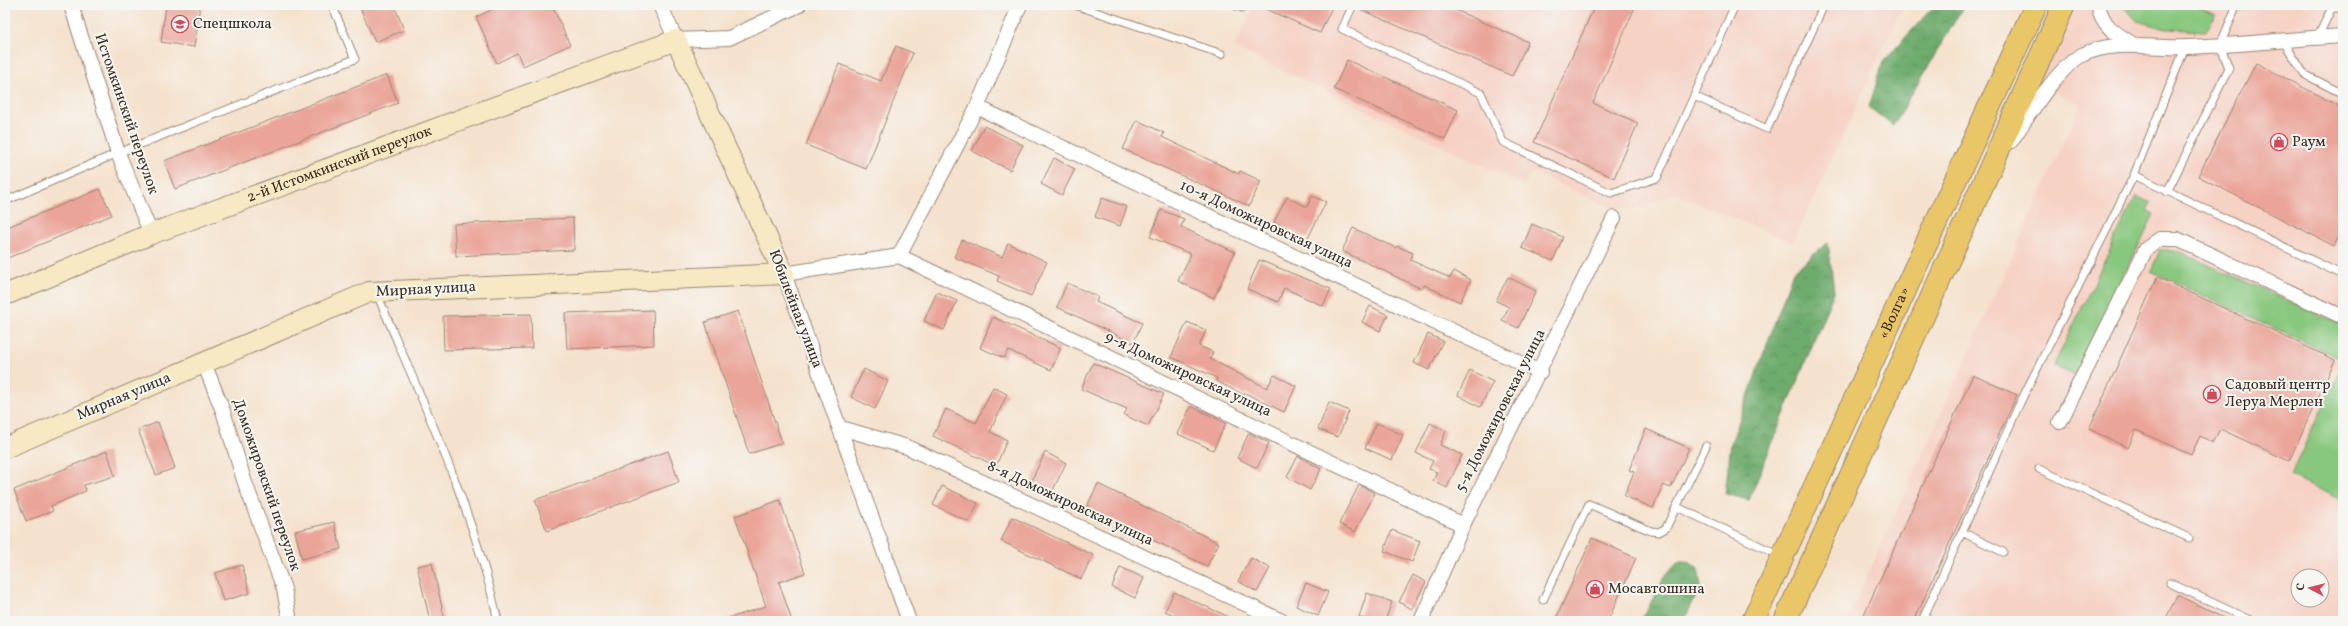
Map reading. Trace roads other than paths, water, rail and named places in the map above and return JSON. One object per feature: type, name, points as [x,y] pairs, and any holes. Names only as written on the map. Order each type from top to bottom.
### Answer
[{"type":"highway","name":"«Волга»","points":[[1753,621],[1781,557],[2036,5]]},
{"type":"highway","name":"«Волга»","points":[[1785,621],[1992,168],[2064,5]]},
{"type":"street","name":"Истомкинский переулок","points":[[71,5],[118,153],[151,234]]},
{"type":"street","name":"Юбилейная улица","points":[[660,5],[784,274],[841,428],[909,621]]},
{"type":"street","points":[[784,274],[899,256],[977,107],[1020,5]]},
{"type":"street","points":[[2098,5],[2102,20],[2114,33],[2134,45]]},
{"type":"street","points":[[676,40],[730,38],[793,6]]},
{"type":"street","points":[[1992,168],[2056,77],[2083,54],[2104,48],[2134,45],[2185,48],[2282,39],[2343,36]]},
{"type":"street","name":"2-й Истомкинский переулок","points":[[5,295],[151,234],[676,40]]},
{"type":"street","name":"10-я Доможировская улица","points":[[977,107],[1540,372]]},
{"type":"street","name":"5-я Доможировская улица","points":[[1421,621],[1463,525],[1540,372],[1614,218]]},
{"type":"street","points":[[2060,422],[2146,249],[2160,239],[2177,239],[2343,317]]},
{"type":"street","name":"9-я Доможировская улица","points":[[899,256],[1463,525]]},
{"type":"street","name":"Мирная улица","points":[[5,448],[370,292],[784,274]]},
{"type":"street","name":"Доможировский переулок","points":[[204,363],[224,411],[244,480],[284,589],[290,621]]},
{"type":"street","name":"8-я Доможировская улица","points":[[841,428],[907,446],[1282,621]]},
{"type":"lane","points":[[5,201],[118,153],[355,59],[332,5]]},
{"type":"lane","points":[[1075,5],[1222,54]]},
{"type":"lane","points":[[1234,5],[1243,8]]},
{"type":"lane","points":[[1353,5],[1342,29],[1481,93],[1503,142],[1611,193],[1657,178],[1735,5]]},
{"type":"lane","points":[[1694,96],[1767,129],[1824,5]]},
{"type":"lane","points":[[2167,192],[2229,68],[2220,45],[2237,5]]},
{"type":"lane","points":[[2318,37],[2332,7],[2343,8]]},
{"type":"lane","points":[[2282,39],[2304,74],[2343,94]]},
{"type":"lane","points":[[1922,621],[2020,403],[2134,175],[2185,48]]},
{"type":"lane","points":[[2134,175],[2343,275]]},
{"type":"lane","points":[[376,292],[466,508],[480,550],[498,621]]},
{"type":"lane","points":[[1543,600],[1589,504],[1651,532],[1659,532],[1666,528],[1706,446]]},
{"type":"lane","points":[[2039,469],[2189,538]]},
{"type":"lane","points":[[1677,507],[1781,557]]},
{"type":"lane","points":[[1962,532],[2003,552]]},
{"type":"lane","points":[[2170,583],[2252,621]]},
{"type":"place","name":"Спецшкола","points":[[180,24]]},
{"type":"place","name":"Раум","points":[[2279,142]]},
{"type":"place","name":"Садовый центр Леруа Мерлен","points":[[2212,394]]},
{"type":"place","name":"Мосавтошина","points":[[1595,589]]}]
